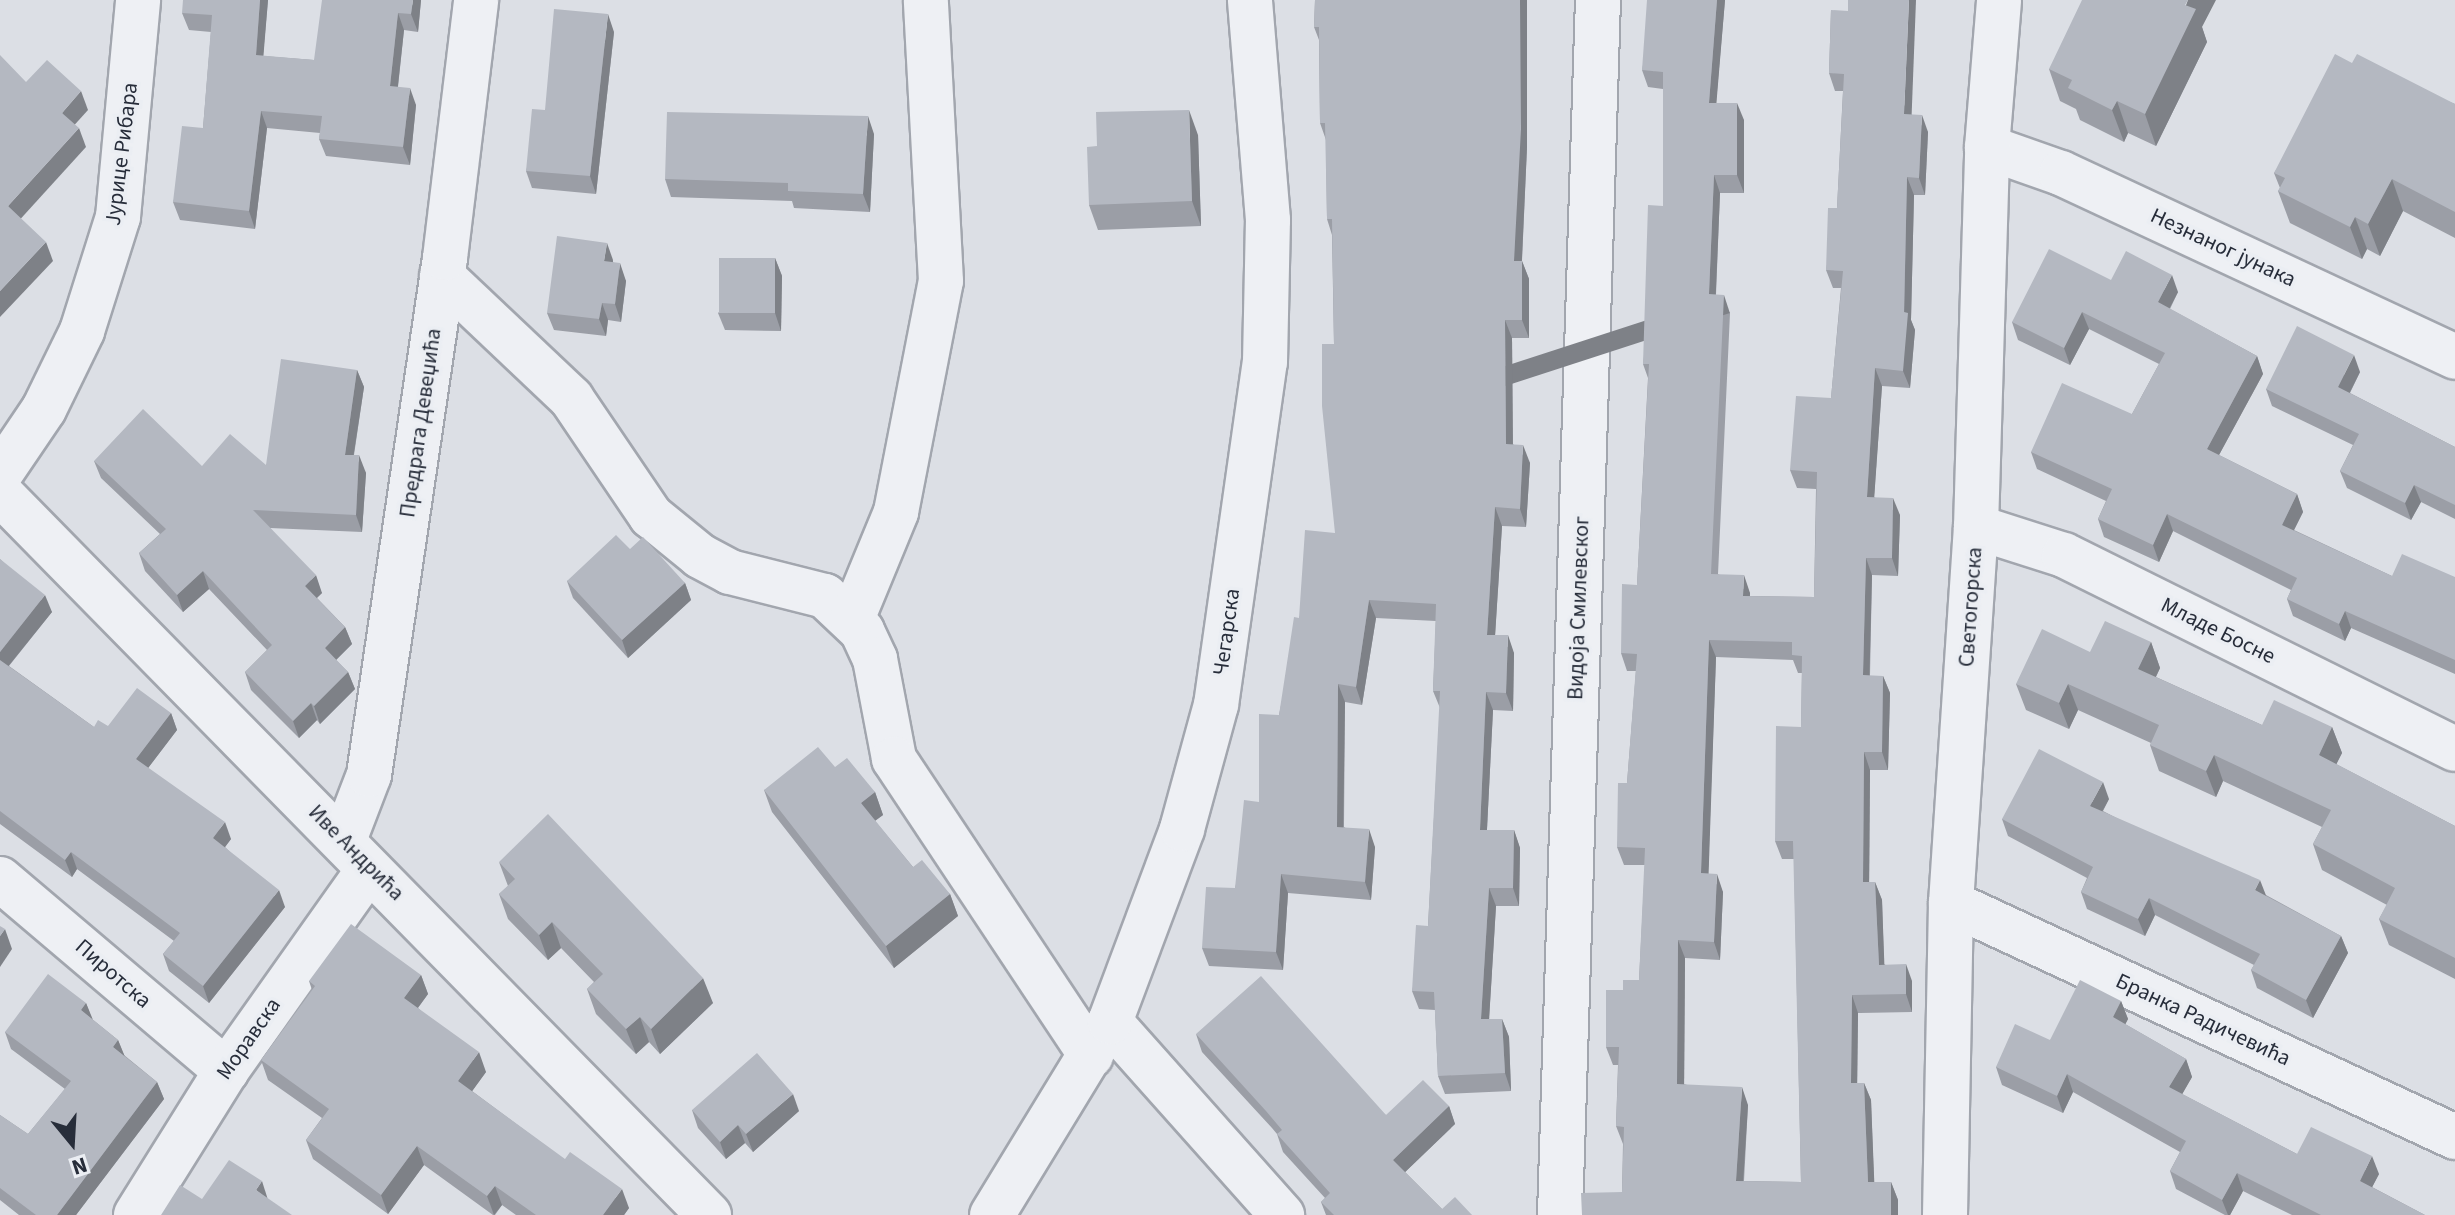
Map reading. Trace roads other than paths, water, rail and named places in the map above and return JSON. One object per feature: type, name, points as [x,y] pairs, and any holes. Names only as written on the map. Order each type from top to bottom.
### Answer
[{"type":"street","name":"Предрага Девеџића","points":[[356,854],[442,276],[476,0]]},
{"type":"street","points":[[852,619],[896,512],[941,281],[926,0]]},
{"type":"street","name":"Чегарска","points":[[992,1215],[1101,1038],[1182,829],[1216,705],[1265,362],[1268,253],[1250,0]]},
{"type":"street","name":"Видоја Смилевског","points":[[1560,1215],[1598,0]]},
{"type":"street","name":"Светогорска","points":[[1945,1215],[1951,903],[1976,527],[1987,147],[1999,0]]},
{"type":"street","name":"Јурице Рибара","points":[[0,474],[44,409],[82,331],[118,217],[136,1]]},
{"type":"street","name":"Незнаног јунака","points":[[1987,147],[2061,173],[2455,357]]},
{"type":"street","points":[[442,276],[571,398],[651,516],[700,556],[730,572],[825,596],[852,619],[875,659],[894,759],[1101,1038],[1282,1215]]},
{"type":"street","name":"Иве Андрића","points":[[0,493],[709,1215]]},
{"type":"street","name":"Младе Босне","points":[[1976,527],[2064,555],[2455,749]]},
{"type":"street","name":"Моравска","points":[[136,1215],[356,854]]},
{"type":"street","name":"Пиротска","points":[[0,879],[226,1071]]},
{"type":"street","name":"Бранка Радичевића","points":[[1951,903],[2455,1137]]}]
